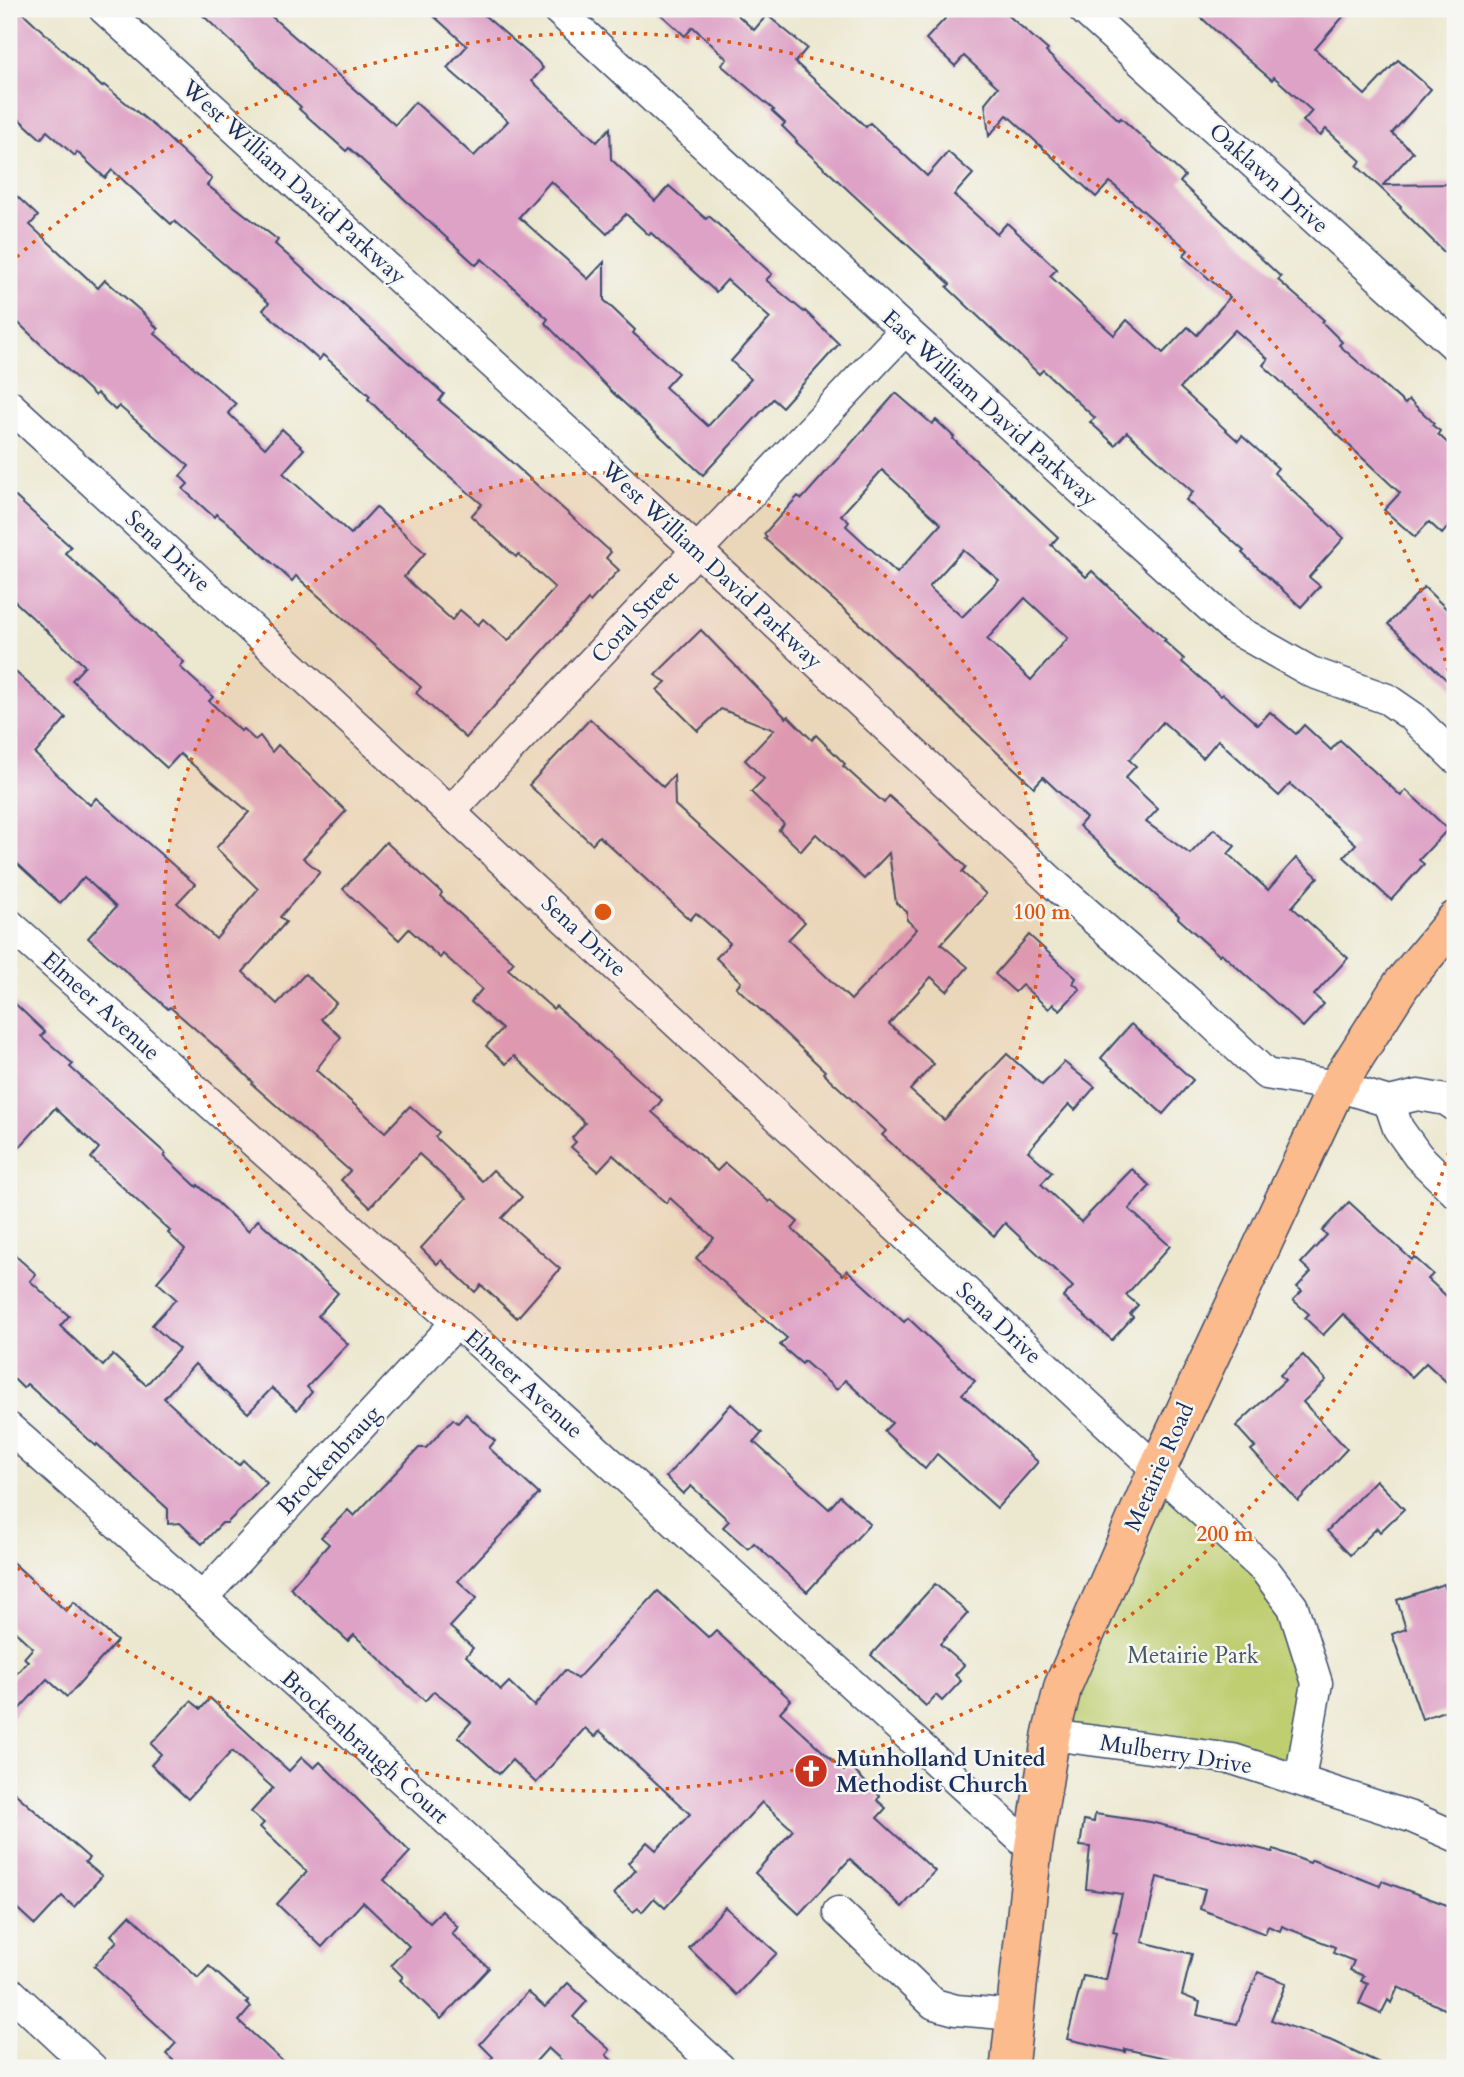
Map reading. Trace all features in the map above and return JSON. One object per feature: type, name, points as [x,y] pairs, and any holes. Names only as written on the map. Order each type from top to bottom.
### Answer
[{"type":"main road","name":"Metairie Road","points":[[1009,2068],[1032,1850],[1051,1735],[1063,1686],[1157,1470],[1337,1086],[1401,985],[1455,920]]},
{"type":"street","name":"West William David Parkway","points":[[104,9],[698,551],[1053,883],[1266,1074],[1337,1086],[1389,1102]]},
{"type":"street","name":"East William David Parkway","points":[[558,9],[1233,628],[1311,672],[1387,699],[1413,717],[1455,758]]},
{"type":"street","name":"Oaklawn Drive","points":[[1083,9],[1455,346]]},
{"type":"street","name":"Coral Street","points":[[450,812],[905,330]]},
{"type":"street","name":"Sena Drive","points":[[9,405],[1157,1470]]},
{"type":"street","name":"Elmeer Avenue","points":[[9,924],[456,1322],[1032,1850]]},
{"type":"street","points":[[1455,1105],[1446,1100],[1418,1095],[1389,1102],[1398,1128],[1418,1156],[1455,1192]]},
{"type":"street","name":"Brockenbraug","points":[[202,1598],[456,1322]]},
{"type":"street","name":"Brockenbraugh Court","points":[[9,1427],[202,1598],[720,2068]]},
{"type":"street","points":[[1157,1470],[1265,1570],[1293,1607],[1317,1683],[1300,1780]]},
{"type":"street","name":"Mulberry Drive","points":[[1051,1735],[1233,1759],[1411,1817],[1455,1836]]},
{"type":"street","points":[[838,1912],[934,2004],[956,2011],[1015,2015]]},
{"type":"street","points":[[9,1991],[92,2068]]},
{"type":"green space","name":"Metairie Park","points":[[1157,1470],[1285,1596],[1317,1683],[1300,1780],[1051,1735]]},
{"type":"building","points":[[9,9],[19,9],[102,87],[104,85],[158,129],[212,179],[207,185],[278,240],[275,244],[444,394],[439,401],[497,449],[611,552],[606,558],[619,570],[590,602],[588,600],[466,738],[416,693],[421,687],[296,576],[292,581],[233,527],[216,514],[214,517],[183,489],[188,484],[180,476],[189,466],[119,406],[115,410],[97,393],[95,396],[9,314],[9,189],[38,216],[30,225],[98,288],[105,280],[143,313],[158,329],[154,333],[236,404],[228,413],[265,448],[282,429],[304,449],[283,473],[351,534],[376,507],[425,553],[404,577],[452,620],[460,610],[478,625],[483,619],[508,641],[555,588],[471,516],[482,504],[420,451],[368,399],[370,396],[323,355],[319,360],[263,310],[269,303],[174,221],[171,224],[112,170],[105,178],[77,152],[75,156],[47,131],[41,139],[9,110]]},
{"type":"building","points":[[196,9],[263,9],[395,125],[415,102],[474,156],[508,121],[447,68],[467,46],[426,9],[477,9],[537,61],[543,68],[532,81],[597,142],[610,128],[611,159],[655,201],[669,186],[706,219],[709,216],[772,274],[766,280],[805,311],[839,344],[782,407],[773,399],[703,475],[612,392],[545,323],[548,319],[482,259],[476,265],[349,148],[346,151],[299,109],[301,107]],"holes":[[[551,181],[607,234],[626,214],[716,292],[727,280],[770,318],[731,361],[751,379],[708,426],[665,387],[678,373],[633,333],[635,330],[604,300],[604,262],[588,279],[519,217]]]},
{"type":"building","points":[[655,9],[731,9],[754,30],[767,15],[807,48],[795,62],[866,127],[870,123],[927,176],[948,152],[973,174],[954,195],[997,234],[1007,223],[1057,269],[1050,276],[1114,335],[1127,320],[1163,353],[1188,327],[1197,335],[1230,297],[1183,256],[1188,250],[1110,182],[1096,197],[1007,115],[989,136],[985,103],[998,87],[964,56],[955,66],[926,39],[954,9],[1001,9],[1048,50],[1046,52],[1119,120],[1121,118],[1185,176],[1180,182],[1281,277],[1278,280],[1324,320],[1322,322],[1342,342],[1339,345],[1405,404],[1409,400],[1434,423],[1432,425],[1440,431],[1438,434],[1455,450],[1455,519],[1442,534],[1429,522],[1415,537],[1384,510],[1400,493],[1263,365],[1268,359],[1235,330],[1180,388],[1238,441],[1242,436],[1278,468],[1274,473],[1344,538],[1309,577],[1320,586],[1301,607],[1242,553],[1244,551],[1186,500],[1193,492],[1127,432],[1115,445],[1090,422],[1095,418],[1043,370],[1039,374],[947,287],[950,284],[796,142],[782,126],[785,123],[772,111],[774,110],[721,65],[727,59],[693,27],[685,36]]},
{"type":"building","points":[[1192,9],[1350,9],[1315,49],[1365,95],[1398,60],[1431,89],[1392,133],[1413,152],[1383,185],[1455,184],[1455,263],[1357,166],[1361,161],[1326,129],[1320,136],[1303,121],[1312,111],[1274,77],[1272,80],[1233,47]]},
{"type":"building","points":[[896,393],[932,424],[936,420],[1058,537],[1051,545],[1086,577],[1092,571],[1166,640],[1164,641],[1184,659],[1182,662],[1221,696],[1223,694],[1258,725],[1270,712],[1296,734],[1304,725],[1331,750],[1340,740],[1401,796],[1406,790],[1448,829],[1419,860],[1424,864],[1391,900],[1344,857],[1356,844],[1290,784],[1279,796],[1218,740],[1203,758],[1163,722],[1129,760],[1136,766],[1125,778],[1158,809],[1146,822],[1190,854],[1214,829],[1235,846],[1228,854],[1268,890],[1296,858],[1318,877],[1292,907],[1348,958],[1314,995],[1324,1004],[1303,1027],[1221,953],[1219,955],[1079,826],[1086,818],[1043,777],[1034,787],[856,620],[765,539],[767,537],[764,534],[798,496],[802,499]],"holes":[[[882,470],[941,524],[897,573],[846,526],[849,522],[841,515]],[[963,550],[999,580],[962,617],[929,587]],[[1025,598],[1068,638],[1031,680],[987,639]]]},
{"type":"building","points":[[9,491],[71,547],[65,553],[184,662],[180,667],[213,697],[209,701],[241,731],[243,729],[255,740],[260,736],[272,752],[278,745],[346,811],[303,858],[320,872],[280,917],[286,922],[243,972],[277,1004],[305,974],[336,1003],[321,1019],[341,1037],[316,1070],[385,1132],[410,1106],[439,1132],[435,1137],[482,1181],[493,1170],[522,1197],[502,1218],[560,1269],[517,1318],[481,1285],[475,1292],[441,1260],[437,1264],[421,1248],[467,1198],[419,1154],[370,1207],[341,1180],[350,1171],[252,1084],[224,1054],[170,1007],[168,1009],[88,938],[116,907],[84,877],[60,903],[9,856],[9,666],[66,718],[35,754],[90,805],[96,798],[195,884],[177,903],[216,939],[258,889],[216,848],[249,812],[180,754],[167,768],[72,680],[85,666],[9,596]]},
{"type":"building","points":[[1424,587],[1455,617],[1455,688],[1388,624]]},
{"type":"building","points":[[701,630],[786,718],[788,716],[812,740],[816,735],[845,764],[843,766],[884,803],[889,796],[941,843],[966,867],[962,872],[986,894],[941,944],[968,967],[947,991],[931,977],[889,1024],[934,1064],[910,1090],[944,1120],[1007,1054],[1042,1085],[1064,1062],[1095,1087],[1075,1110],[1069,1104],[1028,1151],[1052,1172],[1041,1184],[1081,1222],[1132,1169],[1150,1186],[1129,1209],[1170,1246],[1126,1295],[1138,1305],[1130,1314],[1133,1317],[1112,1340],[1063,1297],[1073,1287],[1005,1223],[994,1236],[882,1135],[886,1131],[736,987],[741,982],[716,958],[730,943],[696,913],[690,920],[599,836],[592,844],[529,785],[590,719],[663,787],[674,775],[675,805],[805,922],[788,940],[851,1000],[917,929],[907,920],[907,912],[896,903],[889,853],[864,879],[816,834],[801,851],[779,830],[784,824],[751,792],[764,779],[745,760],[774,730],[721,709],[698,731],[657,690],[666,682],[655,675]]},
{"type":"building","points":[[386,842],[442,893],[440,896],[514,962],[508,969],[553,1009],[556,1006],[662,1100],[652,1112],[717,1171],[725,1163],[769,1202],[771,1200],[798,1222],[792,1229],[843,1275],[847,1270],[904,1322],[908,1318],[975,1381],[962,1394],[1038,1462],[997,1508],[937,1454],[925,1469],[884,1431],[892,1423],[845,1380],[837,1390],[804,1361],[802,1364],[780,1345],[787,1338],[696,1258],[714,1238],[670,1198],[666,1203],[613,1155],[598,1171],[571,1147],[576,1142],[572,1138],[585,1123],[514,1056],[506,1064],[486,1046],[502,1029],[471,1002],[482,989],[443,954],[440,958],[409,929],[399,940],[343,889]]},
{"type":"building","points":[[1029,935],[1076,978],[1073,983],[1080,989],[1060,1010],[1053,1004],[1049,1009],[1022,985],[1015,992],[995,974]]},
{"type":"building","points":[[9,998],[45,1032],[41,1036],[73,1064],[70,1067],[166,1154],[164,1156],[197,1187],[198,1185],[248,1231],[258,1220],[338,1293],[318,1316],[348,1344],[307,1387],[312,1392],[297,1410],[272,1388],[248,1413],[195,1364],[164,1398],[223,1453],[239,1465],[243,1460],[267,1483],[202,1544],[180,1523],[168,1524],[168,1509],[27,1384],[23,1388],[9,1374],[9,1250],[36,1274],[30,1281],[69,1316],[60,1326],[103,1366],[113,1355],[146,1385],[179,1349],[152,1325],[176,1299],[157,1282],[185,1249],[168,1233],[170,1231],[91,1158],[99,1148],[55,1108],[9,1159]]},
{"type":"building","points":[[1131,1024],[1193,1080],[1163,1114],[1101,1058]]},
{"type":"building","points":[[1349,1202],[1412,1260],[1414,1257],[1433,1274],[1428,1279],[1455,1304],[1455,1390],[1426,1363],[1412,1377],[1343,1314],[1323,1335],[1305,1318],[1309,1314],[1293,1300],[1302,1291],[1297,1287],[1311,1272],[1301,1263],[1327,1235],[1322,1231]]},
{"type":"building","points":[[1303,1355],[1326,1380],[1303,1402],[1347,1449],[1298,1501],[1251,1450],[1255,1447],[1236,1426],[1285,1380],[1280,1375]]},
{"type":"building","points":[[731,1404],[762,1433],[754,1442],[829,1509],[840,1496],[870,1524],[807,1592],[754,1543],[748,1549],[723,1527],[729,1521],[691,1486],[683,1494],[666,1477]]},
{"type":"building","points":[[466,1414],[495,1441],[489,1448],[539,1494],[458,1581],[477,1598],[450,1627],[473,1648],[466,1656],[501,1690],[509,1682],[534,1706],[565,1670],[577,1679],[658,1591],[709,1638],[716,1631],[791,1700],[780,1712],[844,1771],[849,1766],[880,1796],[877,1800],[886,1808],[877,1818],[935,1871],[902,1907],[850,1859],[799,1914],[755,1873],[793,1830],[762,1802],[665,1908],[654,1898],[642,1912],[638,1908],[633,1912],[614,1894],[636,1870],[628,1863],[647,1842],[656,1850],[690,1814],[600,1731],[595,1737],[585,1728],[536,1783],[512,1760],[499,1774],[458,1737],[471,1722],[452,1705],[434,1691],[425,1701],[354,1635],[348,1641],[290,1588],[329,1544],[321,1537],[348,1510],[354,1516],[419,1448],[426,1448],[453,1419],[458,1423]]},
{"type":"building","points":[[1376,1480],[1404,1509],[1380,1532],[1377,1528],[1350,1555],[1327,1531]]},
{"type":"building","points":[[9,1559],[66,1611],[74,1602],[117,1641],[67,1697],[47,1679],[9,1720],[9,1682],[28,1661],[24,1658],[33,1648],[9,1626]]},
{"type":"building","points":[[935,1584],[968,1613],[940,1644],[964,1665],[955,1675],[961,1681],[942,1701],[936,1695],[926,1706],[871,1655]]},
{"type":"building","points":[[1444,1584],[1455,1617],[1455,1707],[1422,1719],[1392,1634],[1406,1629],[1397,1600]]},
{"type":"building","points":[[210,1698],[289,1771],[302,1757],[314,1768],[320,1762],[410,1852],[384,1880],[430,1923],[442,1911],[458,1927],[452,1934],[489,1968],[441,2019],[400,1980],[403,1977],[391,1965],[409,1946],[363,1902],[322,1947],[277,1904],[307,1872],[260,1827],[264,1823],[251,1812],[273,1788],[232,1751],[188,1799],[151,1765],[161,1754],[151,1744],[191,1701],[201,1709]]},
{"type":"building","points":[[9,1788],[89,1858],[85,1862],[102,1876],[74,1907],[62,1896],[35,1925],[9,1901]]},
{"type":"building","points":[[1095,1814],[1150,1822],[1273,1852],[1274,1849],[1310,1863],[1312,1860],[1380,1886],[1382,1881],[1455,1908],[1455,2014],[1398,1987],[1391,2003],[1388,2000],[1381,2014],[1359,2004],[1368,1984],[1361,1981],[1364,1976],[1350,1970],[1354,1961],[1333,1953],[1335,1947],[1282,1926],[1280,1931],[1268,1926],[1265,1934],[1200,1909],[1205,1889],[1157,1877],[1142,1942],[1192,1954],[1182,1995],[1200,2002],[1197,2015],[1237,2024],[1258,1972],[1286,1983],[1271,2020],[1335,2042],[1390,2068],[1183,2068],[1184,2062],[1067,2039],[1083,1976],[1106,1980],[1117,1933],[1113,1932],[1122,1894],[1086,1889],[1090,1847],[1080,1846],[1084,1820],[1094,1822]]},
{"type":"building","points":[[725,1907],[777,1953],[737,1995],[689,1948]]},
{"type":"building","points":[[130,1915],[198,1978],[209,1966],[248,2001],[246,2003],[251,2007],[239,2021],[290,2068],[182,2068],[166,2054],[176,2043],[94,1966],[117,1941],[111,1935]]},
{"type":"building","points":[[568,1983],[587,2001],[573,2017],[610,2050],[606,2055],[620,2068],[570,2068],[548,2048],[530,2068],[482,2068],[493,2057],[480,2044],[528,1992],[545,2007]]},
{"type":"place","name":"Munholland United Methodist Church","points":[[811,1771]]}]
